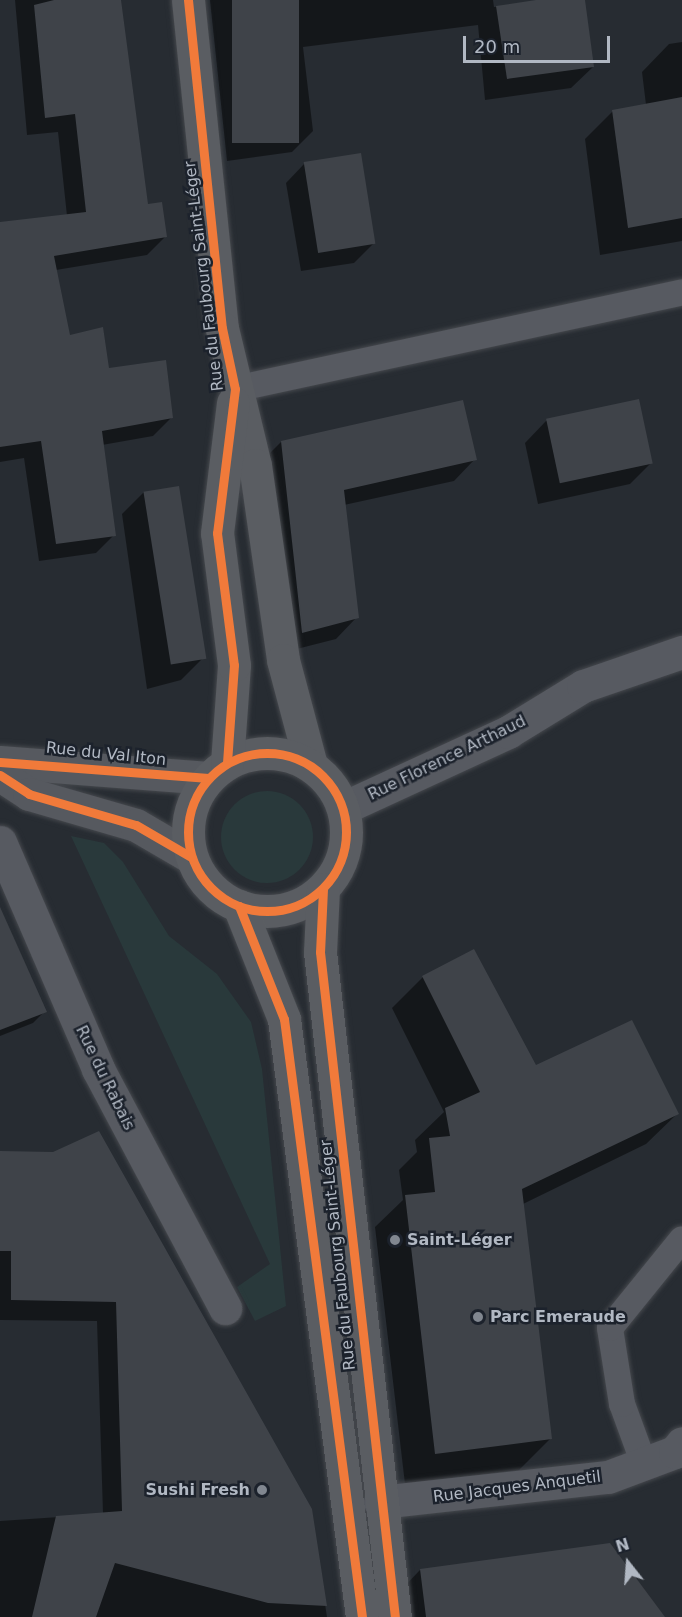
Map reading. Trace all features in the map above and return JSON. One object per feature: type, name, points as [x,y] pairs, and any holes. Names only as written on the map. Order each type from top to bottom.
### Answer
[{"type":"main road","name":"Rue du Faubourg Saint-Léger","points":[[188,0],[222,328],[255,465],[283,660],[311,765]]},
{"type":"main road","name":"Rue du Faubourg Saint-Léger","points":[[218,771],[234,665],[217,533],[235,389]]},
{"type":"main road","points":[[254,753],[284,754],[311,765],[331,783],[343,808],[347,837],[340,865],[323,889],[298,906],[268,911],[239,906],[210,887],[191,857],[189,820],[218,771],[254,753]]},
{"type":"main road","name":"Rue du Faubourg Saint-Léger","points":[[323,889],[320,952],[380,1502],[395,1617]]},
{"type":"main road","name":"Rue du Faubourg Saint-Léger","points":[[239,906],[285,1020],[362,1617]]},
{"type":"street","name":"Rue Florence Arthaud","points":[[343,808],[508,732],[583,686],[682,652]]},
{"type":"street","name":"Rue du Val Iton","points":[[0,762],[218,771]]},
{"type":"street","points":[[0,775],[29,794],[136,825],[191,857]]},
{"type":"street","name":"Rue du Rabais","points":[[0,842],[99,1070],[225,1308]]},
{"type":"street","name":"Rue Jacques Anquetil","points":[[380,1502],[608,1477],[675,1452],[682,1443]]},
{"type":"lane","points":[[235,389],[682,292]]},
{"type":"lane","points":[[644,1464],[622,1404],[610,1328],[682,1239]]},
{"type":"shaded area","points":[[258,791],[276,791],[293,798],[306,811],[313,828],[313,846],[306,863],[293,876],[276,883],[258,883],[241,876],[228,863],[221,846],[221,828],[228,811],[241,798]]},
{"type":"shaded area","points":[[71,836],[104,843],[123,862],[169,936],[217,974],[251,1022],[262,1069],[286,1306],[255,1321],[237,1287],[270,1264]]},
{"type":"building","points":[[54,0],[121,0],[148,204],[162,202],[167,237],[54,256],[70,335],[103,327],[109,368],[166,360],[173,418],[102,431],[116,536],[56,544],[41,441],[0,447],[0,222],[86,212],[75,114],[45,118],[34,5]]},
{"type":"building","points":[[232,0],[299,0],[299,143],[232,143]]},
{"type":"building","points":[[536,0],[585,0],[594,67],[507,79],[496,6]]},
{"type":"building","points":[[682,97],[682,218],[628,228],[612,110]]},
{"type":"building","points":[[361,153],[375,244],[318,253],[304,162]]},
{"type":"building","points":[[639,399],[653,464],[560,483],[546,419]]},
{"type":"building","points":[[463,400],[477,460],[344,490],[359,618],[302,633],[281,441]]},
{"type":"building","points":[[179,486],[206,659],[171,664],[143,492]]},
{"type":"building","points":[[0,907],[47,1012],[0,1030]]},
{"type":"building","name":"Parc Emeraude","points":[[474,949],[536,1065],[632,1020],[679,1114],[522,1189],[552,1439],[435,1454],[405,1195],[435,1192],[429,1138],[450,1136],[445,1108],[480,1092],[422,976]]},
{"type":"building","points":[[99,1131],[312,1509],[327,1606],[268,1603],[115,1563],[96,1617],[32,1617],[56,1516],[122,1511],[116,1302],[11,1300],[11,1251],[0,1251],[0,1151],[53,1152]]},
{"type":"building","points":[[610,1543],[665,1617],[426,1617],[420,1569]]},
{"type":"cycle path","points":[[188,0],[222,328],[235,389],[217,533],[234,665],[227,763]]},
{"type":"cycle path","points":[[267,753],[297,759],[311,766],[323,776],[333,788],[340,802],[346,832],[340,862],[333,876],[323,888],[311,898],[297,905],[267,911],[237,905],[223,898],[211,888],[201,876],[194,862],[188,832],[194,802],[201,788],[211,776],[223,766],[237,759],[267,753]]},
{"type":"cycle path","points":[[0,762],[208,778]]},
{"type":"cycle path","points":[[0,775],[29,794],[136,825],[191,857]]},
{"type":"cycle path","points":[[323,889],[320,952],[395,1617]]},
{"type":"cycle path","points":[[239,906],[284,1019],[362,1617]]},
{"type":"place","name":"Saint-Léger","points":[[395,1240]]},
{"type":"place","name":"Parc Emeraude","points":[[478,1317]]},
{"type":"place","name":"Sushi Fresh","points":[[262,1490]]}]
